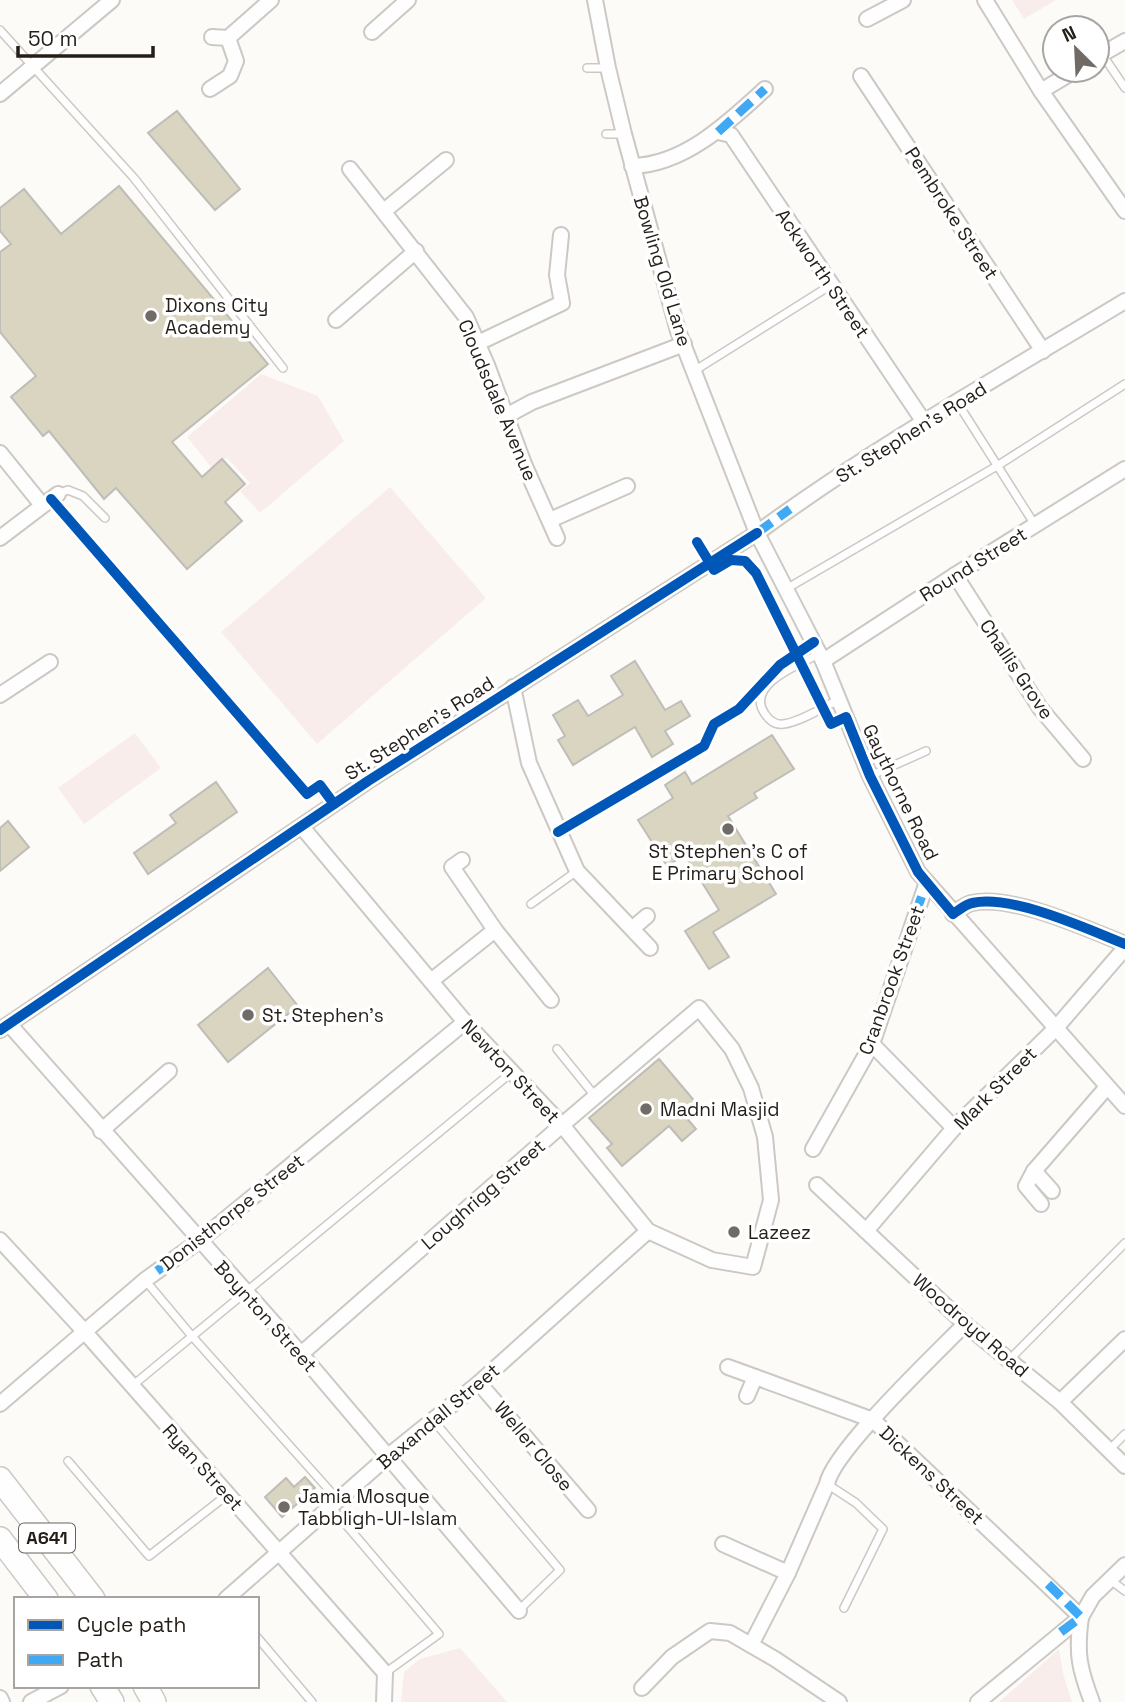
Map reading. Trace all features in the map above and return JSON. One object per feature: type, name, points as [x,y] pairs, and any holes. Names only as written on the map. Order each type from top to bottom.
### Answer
[{"type":"main road","name":"A641","points":[[0,1479],[91,1597]]},
{"type":"main road","name":"A641","points":[[0,1539],[44,1597]]},
{"type":"street","points":[[0,94],[112,0]]},
{"type":"street","points":[[212,37],[228,38],[271,0]]},
{"type":"street","points":[[372,32],[408,0]]},
{"type":"street","name":"Bowling Old Lane","points":[[595,0],[607,68],[632,166],[684,344],[757,533]]},
{"type":"street","points":[[867,19],[902,0]]},
{"type":"street","points":[[985,0],[1041,92],[1125,211]]},
{"type":"street","points":[[210,89],[230,76],[236,61],[228,38]]},
{"type":"street","name":"Pembroke Street","points":[[861,76],[1043,351]]},
{"type":"street","points":[[1041,92],[1054,84]]},
{"type":"street","points":[[632,166],[651,166],[718,132],[765,89]]},
{"type":"street","name":"Ackworth Street","points":[[718,132],[731,135],[924,422]]},
{"type":"street","points":[[384,211],[446,160]]},
{"type":"street","name":"Cloudsdale Avenue","points":[[350,169],[466,317],[524,464],[557,538]]},
{"type":"street","points":[[478,343],[562,303],[557,275],[561,235]]},
{"type":"street","points":[[336,320],[416,251]]},
{"type":"street","name":"St. Stephen's Road","points":[[4,1027],[368,780],[757,533],[924,422],[1125,301]]},
{"type":"street","points":[[506,416],[532,402],[684,344]]},
{"type":"street","points":[[0,453],[42,505]]},
{"type":"street","name":"Round Street","points":[[821,657],[1125,469]]},
{"type":"street","points":[[550,520],[627,486]]},
{"type":"street","points":[[0,538],[58,494]]},
{"type":"street","name":"Gaythorne Road","points":[[757,533],[821,657],[870,775],[918,872],[1125,1106]]},
{"type":"street","name":"Challis Grove","points":[[955,575],[1040,708],[1083,759]]},
{"type":"street","points":[[0,695],[50,662]]},
{"type":"street","points":[[513,687],[529,763],[577,871],[650,947]]},
{"type":"street","name":"Newton Street","points":[[302,827],[465,1022],[562,1125],[648,1231],[712,1259],[753,1267]]},
{"type":"street","points":[[463,860],[452,867],[495,930],[551,1000]]},
{"type":"street","name":"Cranbrook Street","points":[[813,1149],[872,1044],[927,883]]},
{"type":"street","points":[[953,914],[971,903],[1007,902],[1063,920],[1125,946]]},
{"type":"street","points":[[633,929],[647,916]]},
{"type":"street","points":[[431,981],[495,930]]},
{"type":"street","name":"Mark Street","points":[[866,1231],[954,1128],[1055,1029],[1125,946]]},
{"type":"street","name":"Loughrigg Street","points":[[301,1354],[699,1008],[732,1049],[751,1088],[765,1137],[771,1200],[753,1267]]},
{"type":"street","name":"Donisthorpe Street","points":[[0,1404],[145,1280],[199,1241],[465,1022]]},
{"type":"street","name":"Boynton Street","points":[[4,1027],[301,1354],[519,1611]]},
{"type":"street","points":[[872,1044],[954,1128]]},
{"type":"street","points":[[101,1131],[169,1071]]},
{"type":"street","points":[[1041,1204],[1026,1186],[1034,1171],[1107,1087]]},
{"type":"street","points":[[1034,1171],[1052,1191]]},
{"type":"street","name":"Woodroyd Road","points":[[817,1185],[965,1324],[1059,1402],[1125,1466]]},
{"type":"street","name":"Baxandall Street","points":[[228,1597],[387,1457],[479,1383],[648,1231]]},
{"type":"street","name":"Ryan Street","points":[[0,1240],[85,1331],[385,1672]]},
{"type":"street","points":[[751,1645],[788,1573],[829,1474],[852,1442],[965,1324]]},
{"type":"street","points":[[1059,1402],[1125,1339]]},
{"type":"street","name":"Dickens Street","points":[[728,1367],[873,1420],[1081,1617]]},
{"type":"street","points":[[747,1395],[755,1377]]},
{"type":"street","name":"Weller Close","points":[[479,1383],[588,1510]]},
{"type":"street","points":[[723,1544],[788,1573]]},
{"type":"street","points":[[1092,1702],[1082,1676],[1077,1647],[1081,1617],[1093,1596],[1125,1565]]},
{"type":"street","points":[[978,1702],[1081,1617]]},
{"type":"street","points":[[642,1688],[672,1657],[710,1631],[730,1633],[839,1702]]},
{"type":"street","points":[[384,1702],[385,1672]]},
{"type":"street","points":[[31,1702],[57,1688]]},
{"type":"lane","points":[[0,30],[134,178],[283,368]]},
{"type":"lane","points":[[587,68],[607,68]]},
{"type":"lane","points":[[1111,70],[1125,88]]},
{"type":"lane","points":[[606,134],[624,134]]},
{"type":"lane","points":[[694,371],[831,285]]},
{"type":"lane","points":[[786,589],[997,466],[1125,384]]},
{"type":"lane","points":[[957,402],[1035,525]]},
{"type":"lane","points":[[58,494],[68,490],[82,495],[105,518]]},
{"type":"lane","points":[[821,657],[781,674],[760,695],[760,704],[771,721],[780,725],[839,700]]},
{"type":"lane","points":[[870,775],[926,751]]},
{"type":"lane","points":[[531,904],[577,871]]},
{"type":"lane","points":[[557,1049],[595,1096]]},
{"type":"lane","points":[[132,1387],[191,1335],[246,1293],[512,1072]]},
{"type":"lane","points":[[1009,1360],[1125,1243]]},
{"type":"lane","points":[[145,1280],[335,1504],[439,1634],[385,1672]]},
{"type":"lane","points":[[432,1419],[560,1570],[519,1611]]},
{"type":"lane","points":[[1108,1450],[1125,1434]]},
{"type":"lane","points":[[68,1461],[149,1556],[228,1494]]},
{"type":"lane","points":[[827,1484],[856,1503],[883,1529],[844,1608]]},
{"type":"lane","points":[[1109,1579],[1125,1591]]},
{"type":"lane","points":[[259,1639],[312,1702]]},
{"type":"shaded area","points":[[1012,0],[1056,0],[1024,19]]},
{"type":"shaded area","points":[[261,374],[318,396],[344,441],[260,513],[240,491],[250,483],[227,458],[212,468],[187,437]]},
{"type":"shaded area","points":[[390,487],[486,598],[317,744],[221,632]]},
{"type":"shaded area","points":[[135,733],[161,768],[84,824],[58,788]]},
{"type":"shaded area","points":[[460,1648],[507,1702],[401,1702],[404,1672],[420,1659]]},
{"type":"shaded area","points":[[1059,1649],[1072,1702],[999,1702]]},
{"type":"building","points":[[177,111],[240,189],[215,210],[148,133]]},
{"type":"building","points":[[119,186],[268,364],[172,442],[202,477],[222,459],[245,484],[225,502],[242,521],[187,569],[116,488],[104,499],[49,431],[43,436],[11,397],[36,376],[0,332],[0,252],[11,244],[0,231],[0,208],[24,189],[61,234]]},
{"type":"building","points":[[635,661],[665,710],[681,701],[690,716],[665,731],[673,744],[652,757],[635,727],[573,765],[558,740],[565,736],[553,715],[578,700],[588,716],[623,695],[611,676]]},
{"type":"building","points":[[772,735],[794,769],[754,793],[757,798],[728,816],[776,894],[713,932],[729,957],[709,969],[685,931],[719,910],[685,855],[667,866],[638,820],[673,798],[665,785],[685,772],[692,784]]},
{"type":"building","points":[[216,782],[237,812],[148,874],[134,853],[176,823],[170,815]]},
{"type":"building","points":[[8,821],[29,847],[0,871],[0,828]]},
{"type":"building","name":"St. Stephen's","points":[[268,968],[298,1006],[228,1062],[198,1025]]},
{"type":"building","name":"Madni Masjid","points":[[659,1059],[697,1104],[684,1115],[696,1129],[682,1141],[669,1126],[622,1166],[607,1148],[612,1144],[589,1118]]},
{"type":"building","name":"Jamia Mosque Tabbligh-Ul-Islam","points":[[305,1477],[315,1488],[282,1517],[265,1497],[286,1478],[294,1487]]},
{"type":"marked path","points":[[718,132],[765,89]]},
{"type":"marked path","points":[[757,533],[790,509]]},
{"type":"marked path","points":[[906,939],[927,882]]},
{"type":"marked path","points":[[157,1271],[199,1241]]},
{"type":"marked path","points":[[1048,1584],[1081,1617],[1057,1635]]},
{"type":"cycle path","points":[[51,499],[307,794],[320,785],[334,804]]},
{"type":"cycle path","points":[[0,1030],[368,781],[757,533]]},
{"type":"cycle path","points":[[697,542],[714,570],[731,560],[745,561],[756,573],[831,724],[846,717],[870,776],[918,872],[953,914],[972,903],[1007,903],[1049,914],[1125,944]]},
{"type":"cycle path","points":[[558,832],[704,746],[714,724],[739,709],[780,665],[814,642]]},
{"type":"place","name":"Dixons City Academy","points":[[151,316]]},
{"type":"place","name":"St Stephen's C of E Primary School","points":[[728,829]]},
{"type":"place","name":"St. Stephen's","points":[[248,1015]]},
{"type":"place","name":"Madni Masjid","points":[[646,1109]]},
{"type":"place","name":"Lazeez","points":[[734,1232]]},
{"type":"place","name":"Jamia Mosque Tabbligh-Ul-Islam","points":[[284,1507]]}]
